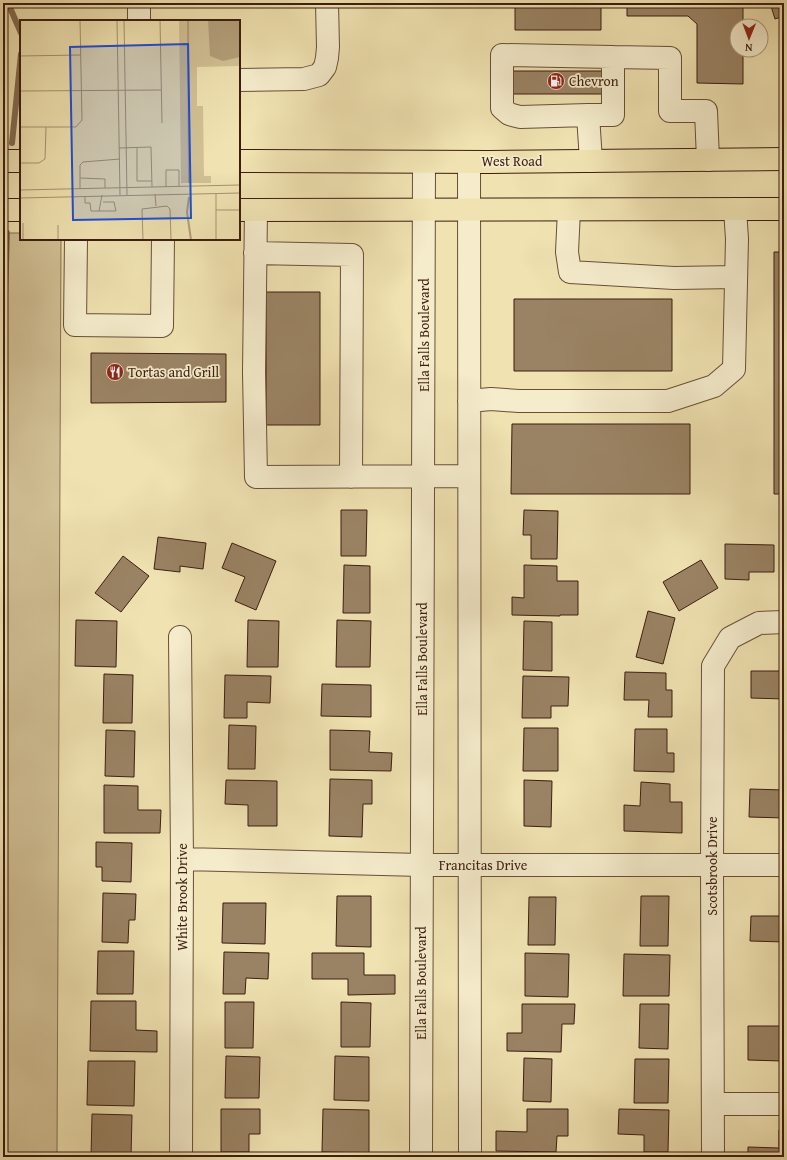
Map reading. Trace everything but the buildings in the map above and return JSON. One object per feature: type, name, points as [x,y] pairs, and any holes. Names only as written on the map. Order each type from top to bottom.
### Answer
[{"type":"main road","name":"West Road","points":[[240,161],[469,162],[784,159]]},
{"type":"main road","points":[[3,160],[20,161]]},
{"type":"main road","points":[[248,210],[784,209]]},
{"type":"main road","points":[[3,210],[20,210]]},
{"type":"street","points":[[139,3],[139,20]]},
{"type":"street","points":[[240,80],[304,79],[312,78],[319,74],[325,67],[327,58],[327,3]]},
{"type":"street","points":[[613,57],[613,115],[520,116],[509,114],[502,108],[502,55],[670,58],[670,111],[706,111],[708,160]]},
{"type":"street","points":[[588,115],[591,161]]},
{"type":"street","name":"Ella Falls Boulevard","points":[[421,1157],[424,162]]},
{"type":"street","points":[[469,162],[470,1157]]},
{"type":"street","points":[[469,400],[668,401],[714,386],[734,369],[737,239],[735,209]]},
{"type":"street","points":[[248,210],[255,253],[254,372],[256,477],[469,476]]},
{"type":"street","points":[[569,210],[567,252],[570,272],[674,278],[736,277]]},
{"type":"street","points":[[76,240],[75,325],[162,326],[163,240]]},
{"type":"street","points":[[255,253],[352,255],[351,477]]},
{"type":"street","name":"Scotsbrook Drive","points":[[713,1157],[712,865],[714,666],[730,638],[759,623],[784,622]]},
{"type":"street","name":"White Brook Drive","points":[[180,637],[182,859],[181,1157]]},
{"type":"street","name":"Francitas Drive","points":[[182,859],[470,866],[784,865]]},
{"type":"street","points":[[713,1104],[784,1104]]},
{"type":"shaded area","points":[[3,233],[20,233],[20,240],[61,240],[57,1157],[3,1157]]},
{"type":"waterway","points":[[8,3],[20,31]]},
{"type":"waterway","points":[[12,143],[20,64]]},
{"type":"waterway","points":[[3,358],[7,233]]},
{"type":"place","name":"Chevron","points":[[556,81]]},
{"type":"place","name":"Tortas and Grill","points":[[115,372]]}]
